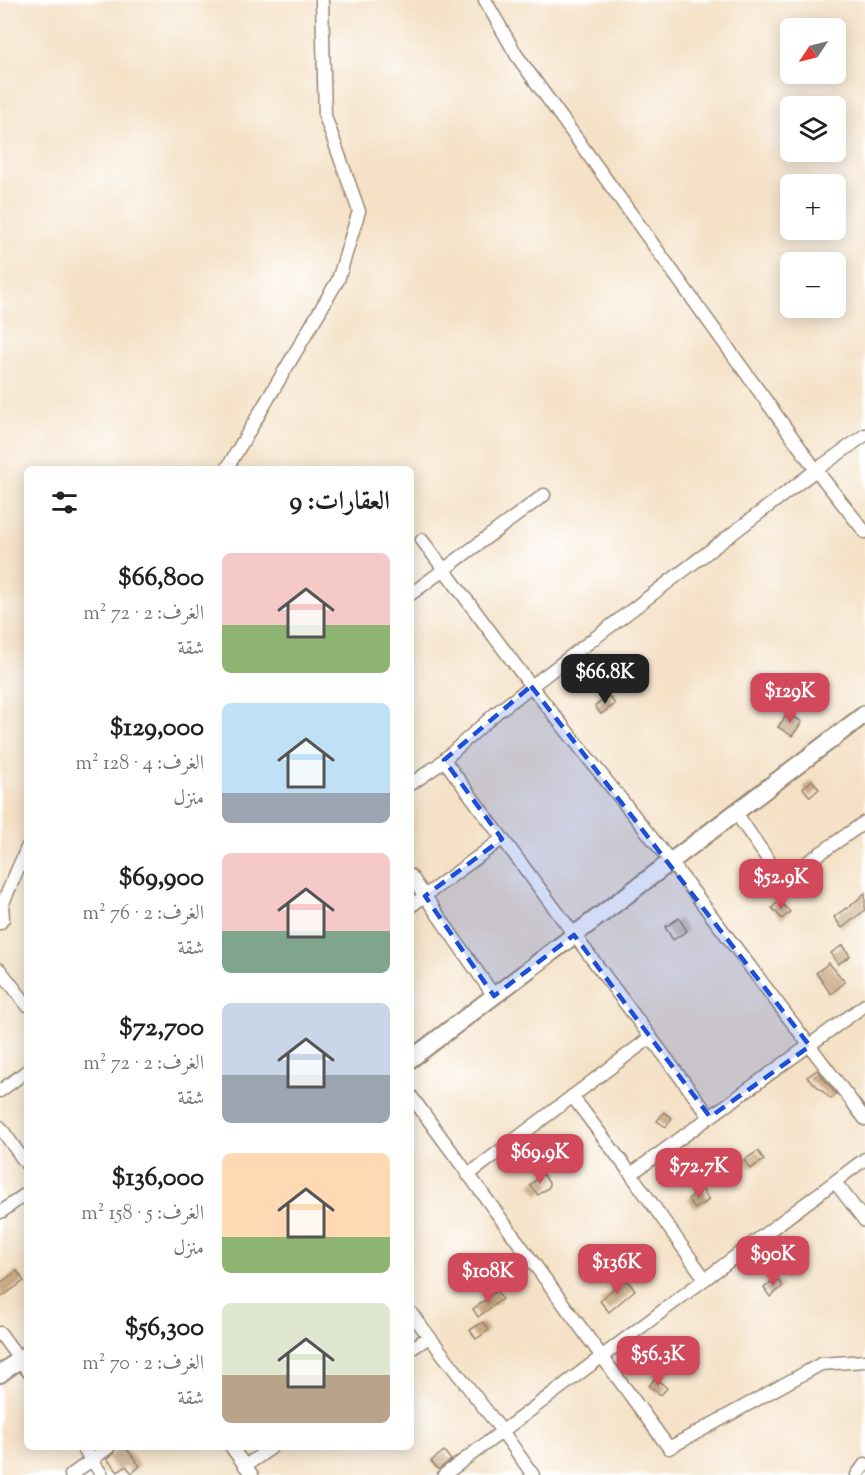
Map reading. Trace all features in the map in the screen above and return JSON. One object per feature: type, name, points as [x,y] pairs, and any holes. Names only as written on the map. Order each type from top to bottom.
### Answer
[{"type":"main road","points":[[414,1057],[865,714]]},
{"type":"main road","points":[[0,1374],[24,1361]]},
{"type":"street","points":[[228,466],[338,280],[359,211],[325,116],[322,0]]},
{"type":"street","points":[[485,0],[517,57],[816,470],[865,532]]},
{"type":"street","points":[[414,782],[444,760],[496,713],[531,686],[865,435]]},
{"type":"street","points":[[414,592],[544,495]]},
{"type":"street","points":[[422,540],[531,686],[671,862],[865,1119]]},
{"type":"street","points":[[444,760],[710,1117]]},
{"type":"street","points":[[736,813],[782,880],[865,822]]},
{"type":"street","points":[[414,904],[502,839]]},
{"type":"street","points":[[0,923],[3,919],[2,905],[24,855]]},
{"type":"street","points":[[414,881],[495,996]]},
{"type":"street","points":[[0,970],[24,1001]]},
{"type":"street","points":[[631,1174],[865,1005]]},
{"type":"street","points":[[468,1175],[651,1037]]},
{"type":"street","points":[[0,1091],[24,1073]]},
{"type":"street","points":[[572,1096],[631,1174],[705,1279]]},
{"type":"street","points":[[414,1100],[669,1448],[703,1427],[821,1364],[865,1361]]},
{"type":"street","points":[[0,1127],[24,1161]]},
{"type":"street","points":[[444,1475],[865,1159]]},
{"type":"street","points":[[835,1182],[865,1221]]},
{"type":"street","points":[[1,1212],[24,1194]]},
{"type":"street","points":[[414,1317],[533,1475]]},
{"type":"street","points":[[0,1333],[24,1361]]},
{"type":"street","points":[[414,1347],[429,1336]]},
{"type":"street","points":[[84,1450],[102,1475]]},
{"type":"street","points":[[71,1475],[105,1450]]},
{"type":"street","points":[[234,1450],[249,1470],[269,1450]]},
{"type":"street","points":[[857,1475],[865,1464]]},
{"type":"highlighted area","points":[[531,686],[810,1046],[710,1117],[574,935],[494,996],[425,896],[502,839],[444,760]]},
{"type":"building","points":[[609,696],[615,704],[601,714],[595,706]]},
{"type":"building","points":[[788,713],[802,722],[792,736],[778,727]]},
{"type":"building","points":[[812,780],[819,789],[810,797],[803,788]]},
{"type":"building","points":[[865,893],[865,910],[842,928],[834,917]]},
{"type":"building","points":[[779,901],[790,912],[782,919],[772,908]]},
{"type":"building","points":[[679,918],[687,931],[673,940],[665,927]]},
{"type":"building","points":[[843,945],[850,956],[838,964],[831,953]]},
{"type":"building","points":[[829,963],[845,982],[831,994],[816,973]]},
{"type":"building","points":[[817,1070],[836,1094],[831,1099],[807,1077]]},
{"type":"building","points":[[664,1112],[672,1118],[666,1127],[657,1121]]},
{"type":"building","points":[[758,1151],[764,1160],[750,1169],[744,1160]]},
{"type":"building","points":[[543,1174],[549,1187],[538,1195],[530,1185]]},
{"type":"building","points":[[702,1189],[709,1200],[695,1209],[688,1199]]},
{"type":"building","points":[[17,1271],[24,1281],[0,1298],[0,1283]]},
{"type":"building","points":[[625,1278],[635,1290],[609,1312],[600,1301]]},
{"type":"building","points":[[776,1278],[783,1286],[770,1297],[764,1288]]},
{"type":"building","points":[[497,1291],[502,1299],[478,1317],[473,1309]]},
{"type":"building","points":[[483,1322],[489,1330],[476,1339],[470,1330]]},
{"type":"building","points":[[655,1378],[667,1388],[661,1395],[649,1386]]},
{"type":"building","points":[[115,1450],[128,1450],[140,1466],[132,1473],[126,1466],[118,1472],[107,1459]]},
{"type":"building","points":[[444,1451],[451,1460],[438,1469],[431,1461]]}]
